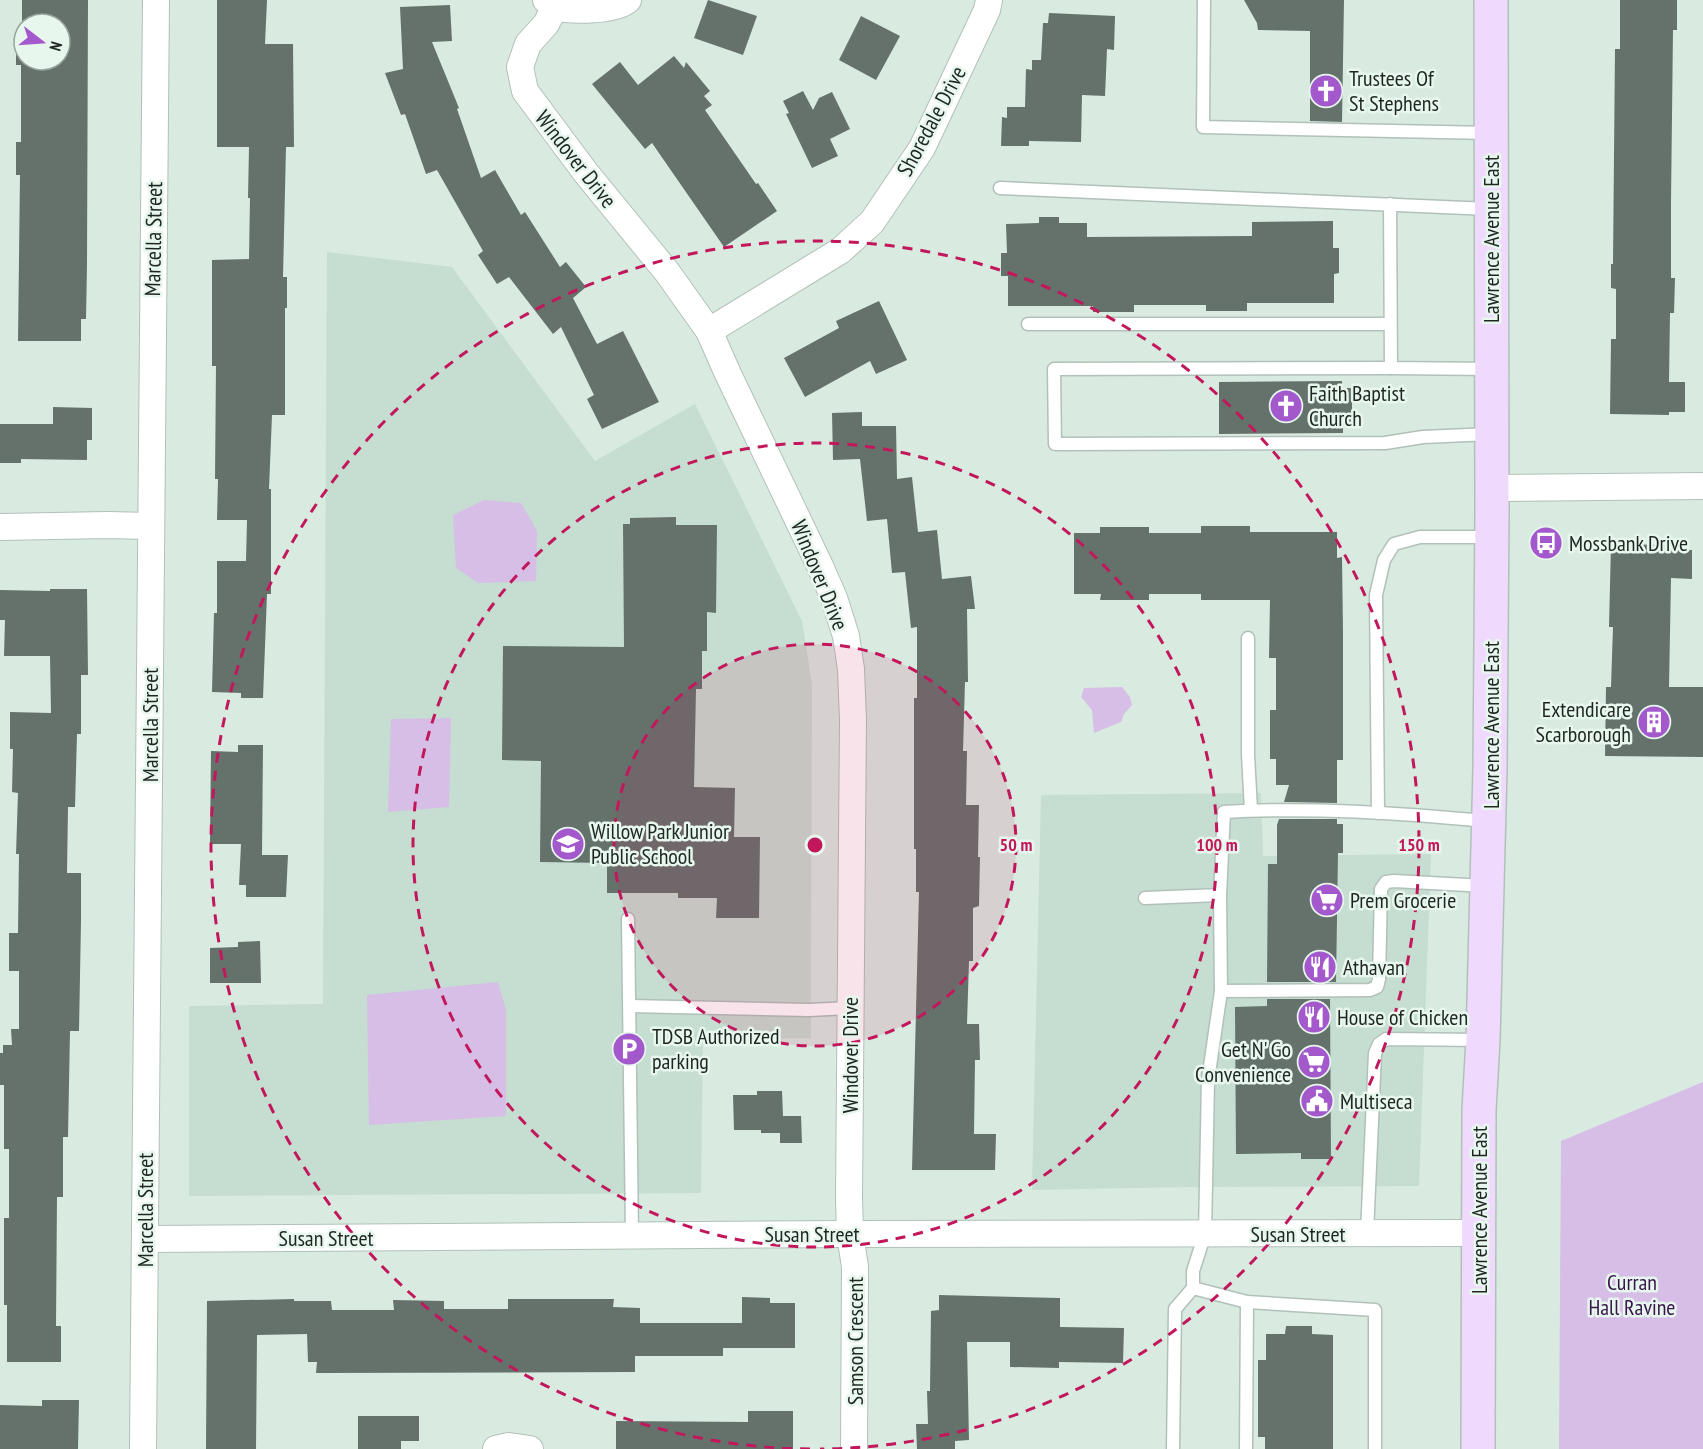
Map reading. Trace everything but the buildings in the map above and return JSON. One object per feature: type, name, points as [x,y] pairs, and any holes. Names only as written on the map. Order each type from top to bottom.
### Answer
[{"type":"main road","name":"Lawrence Avenue East","points":[[1478,1449],[1479,1110],[1490,821],[1491,0]]},
{"type":"street","name":"Marcella Street","points":[[143,1449],[156,0]]},
{"type":"street","name":"Windover Drive","points":[[628,0],[622,5],[587,9],[550,4],[546,24],[528,44],[520,67],[525,91],[586,173],[667,273],[709,331],[820,566],[834,598],[846,636],[851,669],[853,720],[850,1234]]},
{"type":"street","name":"Shoredale Drive","points":[[709,331],[840,251],[872,222],[922,148],[987,10],[988,0]]},
{"type":"street","points":[[1492,488],[1703,486]]},
{"type":"street","points":[[0,526],[150,526]]},
{"type":"street","name":"Susan Street","points":[[145,1239],[850,1234],[1479,1233]]},
{"type":"street","name":"Samson Crescent","points":[[850,1234],[855,1267],[854,1449]]},
{"type":"street","points":[[496,1449],[509,1446],[530,1449]]},
{"type":"lane","points":[[1204,0],[1203,127],[1490,133]]},
{"type":"lane","points":[[1000,188],[1490,209]]},
{"type":"lane","points":[[1390,204],[1391,368]]},
{"type":"lane","points":[[1028,324],[1390,324]]},
{"type":"lane","points":[[1491,369],[1054,369],[1055,444],[1385,443],[1423,437],[1492,434]]},
{"type":"lane","points":[[1378,813],[1376,595],[1384,560],[1394,544],[1420,537],[1492,537]]},
{"type":"lane","points":[[1248,638],[1248,754],[1251,810]]},
{"type":"lane","points":[[1173,1449],[1175,1309],[1193,1288],[1193,1271],[1205,1234],[1208,1080],[1221,992],[1220,895],[1224,812],[1251,810],[1378,813],[1490,821]]},
{"type":"lane","points":[[1221,992],[1370,990],[1377,987],[1379,979],[1381,890],[1386,882],[1487,886]]},
{"type":"lane","points":[[1145,898],[1220,895]]},
{"type":"lane","points":[[628,919],[632,1235]]},
{"type":"lane","points":[[630,1006],[809,1010],[850,1008]]},
{"type":"lane","points":[[1367,1234],[1375,1053],[1379,1044],[1386,1039],[1483,1040]]},
{"type":"lane","points":[[1193,1288],[1247,1302],[1375,1310],[1375,1449]]},
{"type":"lane","points":[[1245,1449],[1247,1302]]},
{"type":"shaded area","name":"Willow Park Junior Public School","points":[[327,252],[452,267],[595,461],[695,404],[802,621],[812,684],[811,1038],[703,1039],[701,1193],[189,1196],[189,1006],[323,1004]]},
{"type":"shaded area","points":[[1261,793],[1263,856],[1431,854],[1419,1186],[1032,1190],[1041,795]]},
{"type":"green space","points":[[484,500],[521,503],[537,531],[536,581],[478,583],[456,568],[453,515]]},
{"type":"green space","points":[[1122,687],[1130,697],[1132,705],[1124,714],[1121,722],[1094,733],[1092,710],[1081,697],[1084,688]]},
{"type":"green space","points":[[451,718],[449,807],[388,812],[391,719]]},
{"type":"green space","points":[[498,982],[506,1010],[506,1116],[369,1125],[367,995]]},
{"type":"green space","name":"Curran Hall Ravine","points":[[1703,1082],[1703,1449],[1559,1449],[1561,1141]]},
{"type":"place","name":"Trustees Of St Stephens","points":[[1326,91]]},
{"type":"place","name":"Faith Baptist Church","points":[[1286,406]]},
{"type":"place","name":"Mossbank Drive","points":[[1546,543]]},
{"type":"place","name":"Extendicare Scarborough","points":[[1654,722]]},
{"type":"place","name":"Willow Park Junior Public School","points":[[568,844]]},
{"type":"place","name":"Prem Grocerie","points":[[1327,900]]},
{"type":"place","name":"Athavan","points":[[1320,967]]},
{"type":"place","name":"House of Chicken","points":[[1314,1017]]},
{"type":"place","name":"TDSB Authorized parking","points":[[629,1049]]},
{"type":"place","name":"Get N' Go Convenience","points":[[1314,1062]]},
{"type":"place","name":"Multiseca","points":[[1317,1101]]}]
